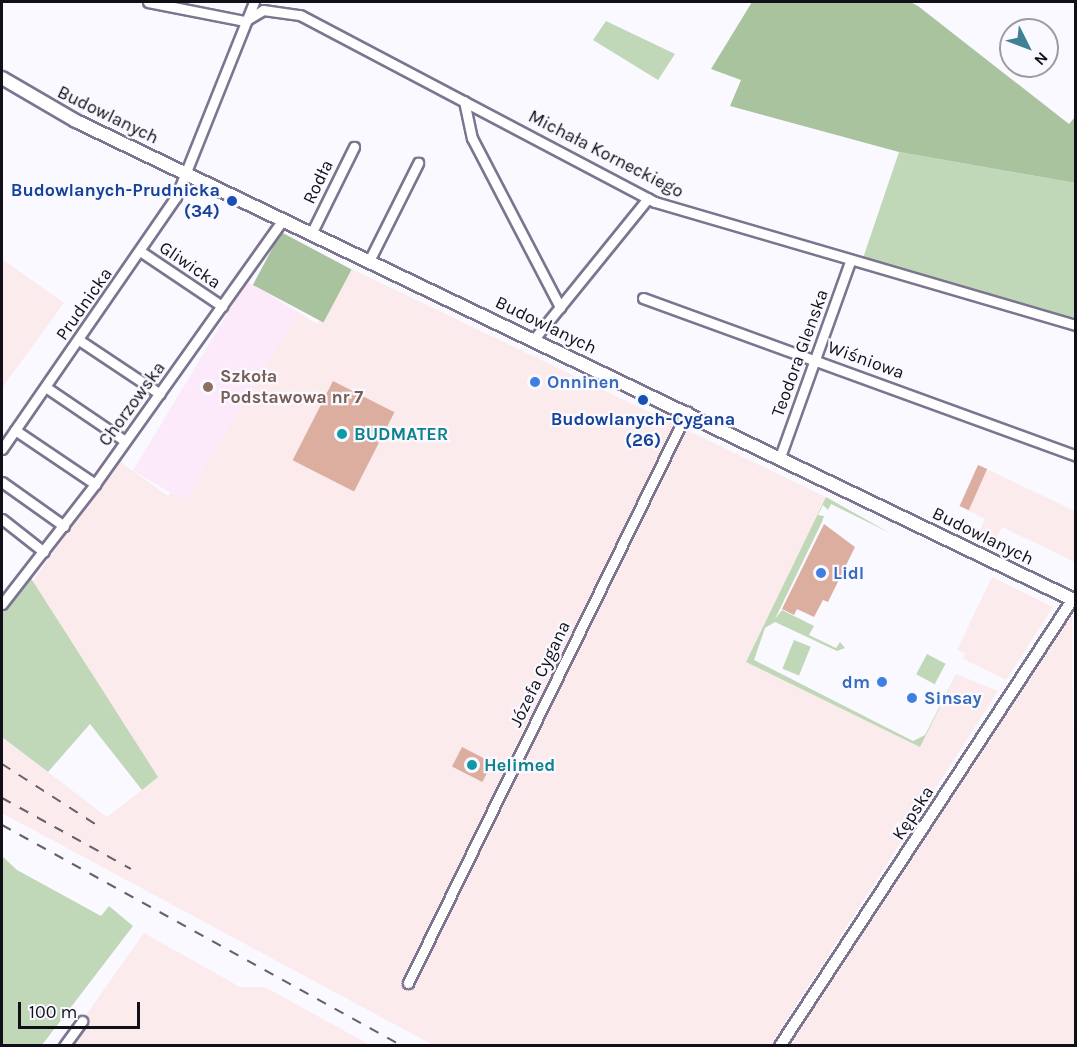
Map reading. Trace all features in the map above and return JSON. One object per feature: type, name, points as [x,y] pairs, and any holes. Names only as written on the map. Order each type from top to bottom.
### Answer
[{"type":"main road","name":"Budowlanych","points":[[2,78],[187,174],[687,412],[1074,600]]},
{"type":"street","points":[[148,2],[245,21]]},
{"type":"street","name":"Prudnicka","points":[[2,449],[47,388],[140,251],[187,174],[254,2]]},
{"type":"street","name":"Michała Korneckiego","points":[[245,21],[263,10],[300,15],[648,198],[850,261],[1076,325]]},
{"type":"street","points":[[464,101],[472,138],[560,307]]},
{"type":"street","name":"Rodła","points":[[312,232],[354,147]]},
{"type":"street","points":[[369,261],[418,163]]},
{"type":"street","points":[[534,339],[648,198]]},
{"type":"street","name":"Chorzowska","points":[[3,597],[64,526],[283,219]]},
{"type":"street","name":"Gliwicka","points":[[140,251],[222,306]]},
{"type":"street","name":"Teodora Glenska","points":[[780,457],[850,261]]},
{"type":"street","name":"Wiśniowa","points":[[644,298],[1076,456]]},
{"type":"street","points":[[79,340],[160,394]]},
{"type":"street","points":[[47,388],[124,441]]},
{"type":"street","name":"Józefa Cygana","points":[[408,983],[687,412]]},
{"type":"street","points":[[15,430],[95,484]]},
{"type":"street","points":[[2,482],[64,526]]},
{"type":"street","points":[[2,519],[44,552]]},
{"type":"street","name":"Kępska","points":[[780,1046],[1074,600]]},
{"type":"street","points":[[64,1046],[82,1021]]},
{"type":"shaded area","points":[[2,259],[64,303],[2,388]]},
{"type":"shaded area","points":[[352,269],[826,497],[746,662],[920,746],[956,674],[998,691],[770,1046],[433,1045],[2,813],[2,737],[107,817],[158,777],[32,582],[119,461],[168,496],[298,312],[317,324]]},
{"type":"shaded area","name":"Szkoła Podstawowa nr 7","points":[[247,281],[298,312],[185,501],[133,470]]},
{"type":"shaded area","points":[[978,465],[1075,511],[1075,562],[1002,527],[993,546],[977,537],[985,519],[959,506]]},
{"type":"shaded area","points":[[992,577],[1053,607],[1006,680],[963,659],[965,653],[957,650]]},
{"type":"shaded area","points":[[1072,615],[1075,1045],[788,1045]]},
{"type":"shaded area","points":[[144,933],[240,987],[265,987],[370,1045],[64,1046]]},
{"type":"green space","points":[[752,2],[910,2],[999,69],[999,78],[1010,78],[1069,124],[1075,117],[1075,183],[899,152],[730,106],[741,80],[711,69]]},
{"type":"green space","points":[[606,21],[675,54],[658,80],[593,40]]},
{"type":"green space","points":[[899,152],[1075,183],[1075,325],[861,264]]},
{"type":"green space","points":[[281,232],[352,270],[323,323],[253,285]]},
{"type":"green space","points":[[826,497],[890,533],[831,504],[828,510],[823,505],[818,515],[824,516],[822,522],[775,619],[782,610],[814,626],[809,635],[836,648],[840,642],[845,648],[837,651],[775,622],[765,628],[754,660],[913,741],[925,735],[958,671],[920,747],[746,662]]},
{"type":"green space","points":[[27,572],[158,777],[142,790],[90,724],[48,772],[2,737],[2,604]]},
{"type":"green space","points":[[794,640],[811,647],[799,675],[782,669]]},
{"type":"green space","points":[[927,654],[946,664],[935,684],[916,674]]},
{"type":"green space","points":[[2,856],[17,870],[101,916],[109,906],[133,926],[42,1045],[2,1045]]},
{"type":"building","name":"BUDMATER","points":[[333,381],[394,412],[354,492],[293,460]]},
{"type":"building","points":[[978,465],[987,469],[969,510],[960,506]]},
{"type":"building","name":"Lidl","points":[[824,524],[855,547],[828,602],[823,600],[814,617],[797,609],[794,615],[782,609]]},
{"type":"building","name":"Helimed","points":[[462,747],[492,762],[482,782],[452,767]]},
{"type":"railway","points":[[2,764],[95,824]]},
{"type":"railway","points":[[2,798],[131,869]]},
{"type":"railway","points":[[2,825],[402,1046]]},
{"type":"place","name":"Budowlanych-Prudnicka (34)","points":[[232,201]]},
{"type":"place","name":"Onninen","points":[[535,382]]},
{"type":"place","name":"Szkoła Podstawowa nr 7","points":[[208,387]]},
{"type":"place","name":"Budowlanych-Cygana (26)","points":[[643,400]]},
{"type":"place","name":"BUDMATER","points":[[342,434]]},
{"type":"place","name":"Lidl","points":[[821,573]]},
{"type":"place","name":"dm","points":[[882,682]]},
{"type":"place","name":"Sinsay","points":[[912,698]]},
{"type":"place","name":"Helimed","points":[[472,765]]}]
